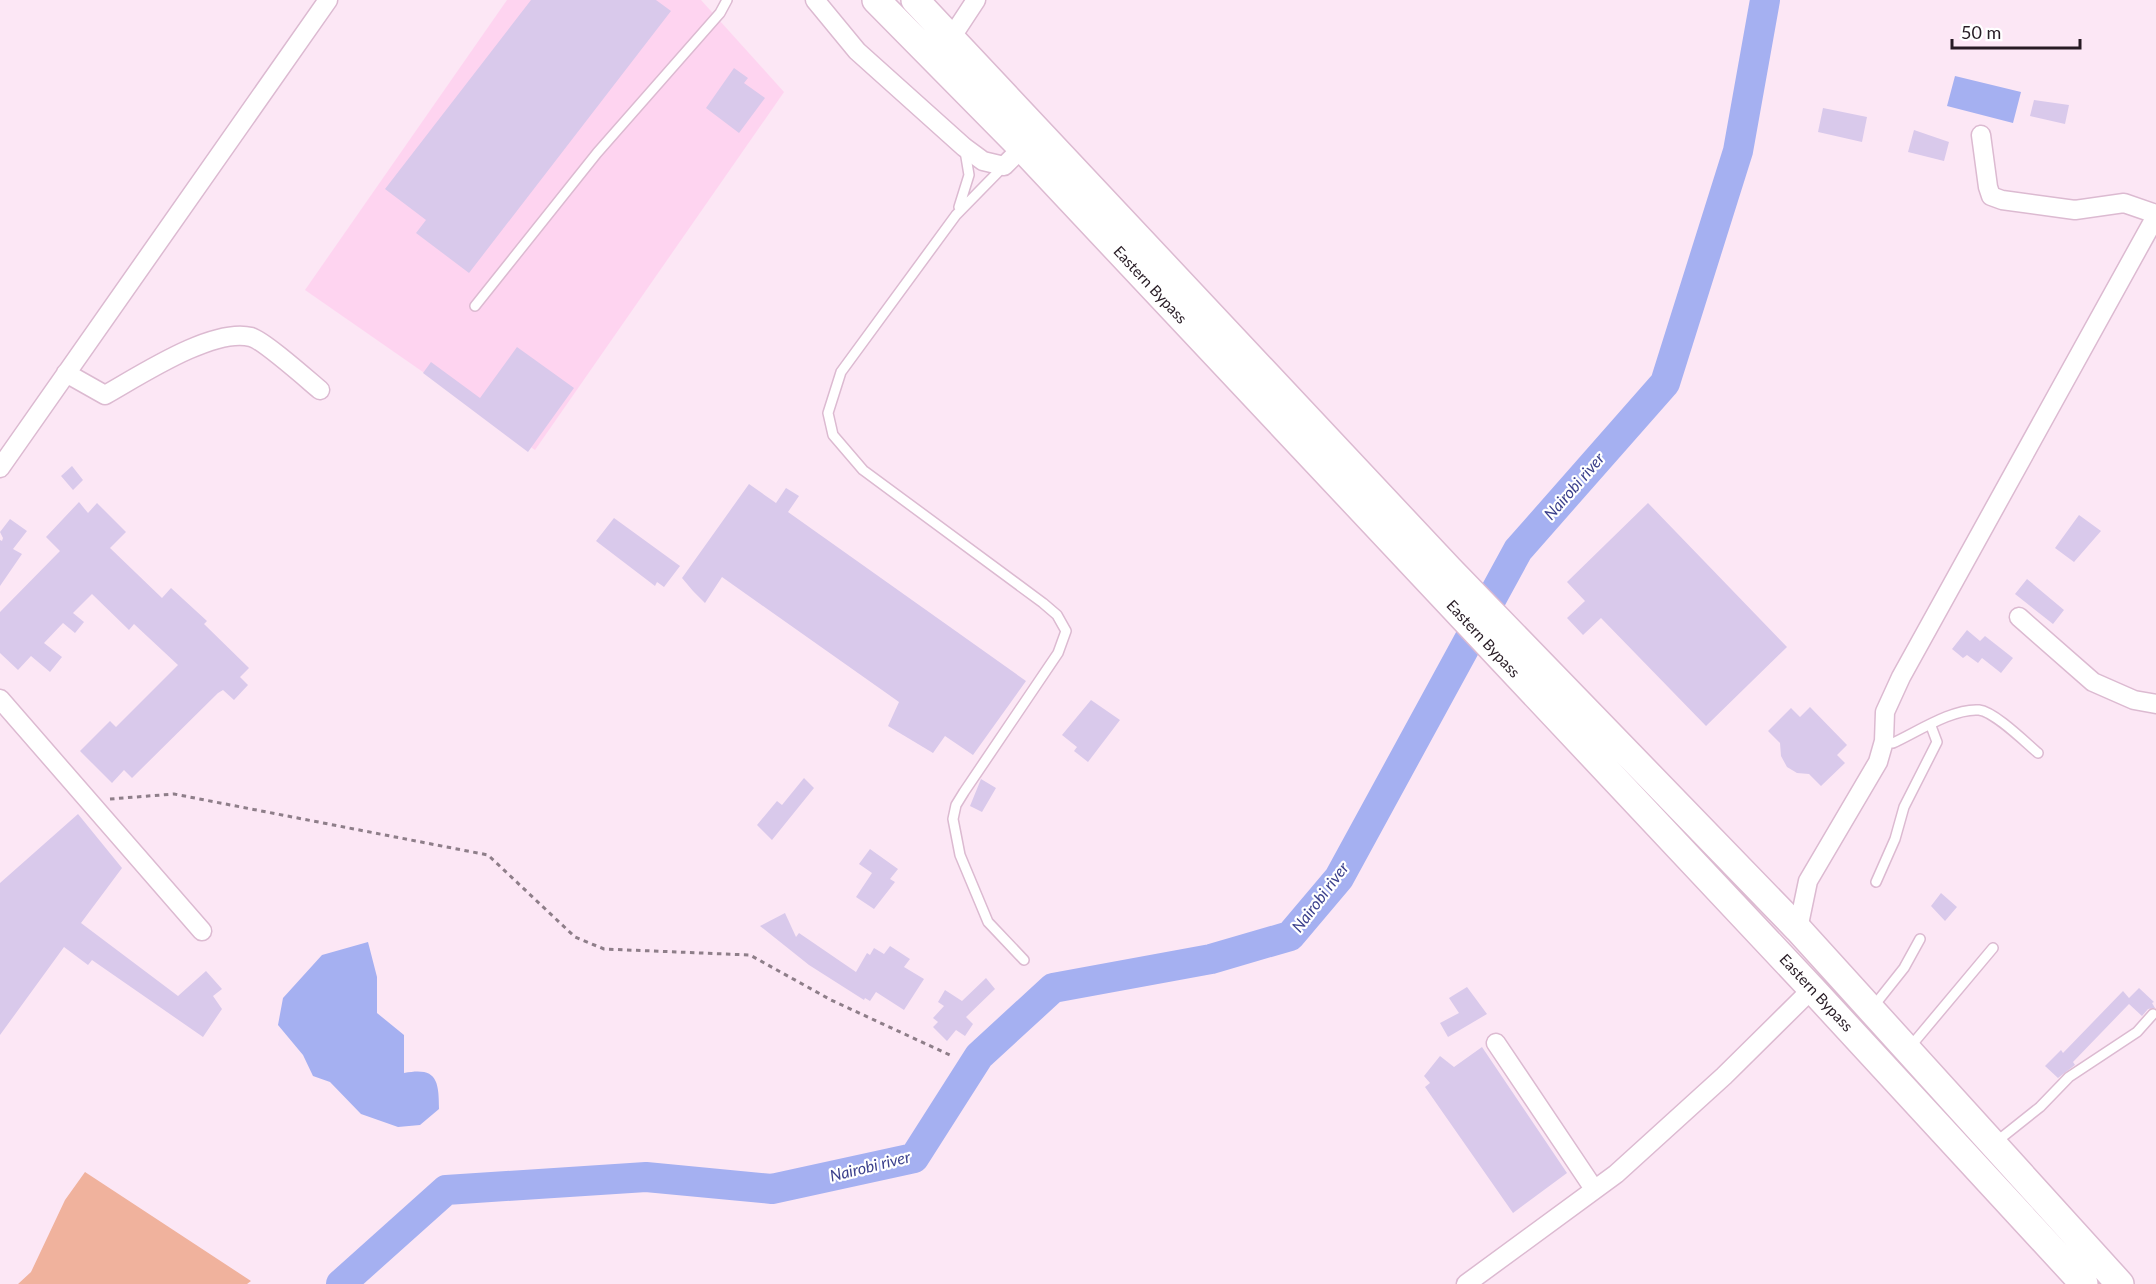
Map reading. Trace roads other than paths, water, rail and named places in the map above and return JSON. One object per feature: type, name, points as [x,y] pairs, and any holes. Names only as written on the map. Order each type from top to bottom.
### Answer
[{"type":"main road","name":"Eastern Bypass","points":[[876,0],[1013,157],[1442,579],[1530,651],[1798,929],[2120,1284]]},
{"type":"main road","name":"Eastern Bypass","points":[[915,0],[1442,579],[1522,681],[1812,989],[2084,1284]]},
{"type":"street","points":[[0,468],[328,0]]},
{"type":"street","points":[[815,0],[857,51],[964,147],[983,160],[1013,157]]},
{"type":"street","points":[[951,38],[976,0]]},
{"type":"street","points":[[1798,929],[1808,881],[1878,762],[1884,741],[1885,712],[1901,676],[2156,215],[2124,203],[2075,210],[2002,200],[1991,196],[1981,135]]},
{"type":"street","points":[[66,373],[105,395],[156,366],[219,337],[253,337],[320,390]]},
{"type":"street","points":[[2019,617],[2093,682],[2134,700],[2156,704]]},
{"type":"street","points":[[0,699],[202,931]]},
{"type":"street","points":[[1466,1284],[1616,1174],[1724,1076],[1812,989]]},
{"type":"street","points":[[1496,1043],[1594,1190]]},
{"type":"lane","points":[[475,306],[597,153],[720,13],[727,0]]},
{"type":"lane","points":[[956,215],[969,176],[964,147]]},
{"type":"lane","points":[[1013,157],[956,215],[841,372],[828,413],[833,435],[863,470],[1043,603],[1057,615],[1065,631],[1058,653],[960,798],[953,819],[960,855],[987,922],[1024,960]]},
{"type":"lane","points":[[1884,741],[1893,743],[1957,712],[1980,710],[2004,724],[2038,753]]},
{"type":"lane","points":[[1876,882],[1904,807],[1937,742],[1931,726]]},
{"type":"lane","points":[[1871,1009],[1904,968],[1920,939]]},
{"type":"lane","points":[[1909,1049],[1993,948]]},
{"type":"lane","points":[[1992,1145],[2040,1107],[2069,1077],[2137,1032],[2153,1014]]},
{"type":"water","points":[[1955,76],[2021,92],[2013,123],[1947,106]]},
{"type":"water","points":[[368,942],[377,977],[377,1013],[404,1035],[404,1073],[429,1074],[434,1078],[438,1090],[439,1109],[420,1125],[398,1127],[361,1114],[330,1082],[313,1076],[303,1055],[278,1025],[283,998],[322,955]]},
{"type":"waterway","name":"Nairobi river","points":[[341,1284],[446,1190],[646,1177],[772,1189],[914,1158],[979,1056],[1053,988],[1211,959],[1290,936],[1339,878],[1518,550],[1665,383],[1738,151],[1765,0]]}]
